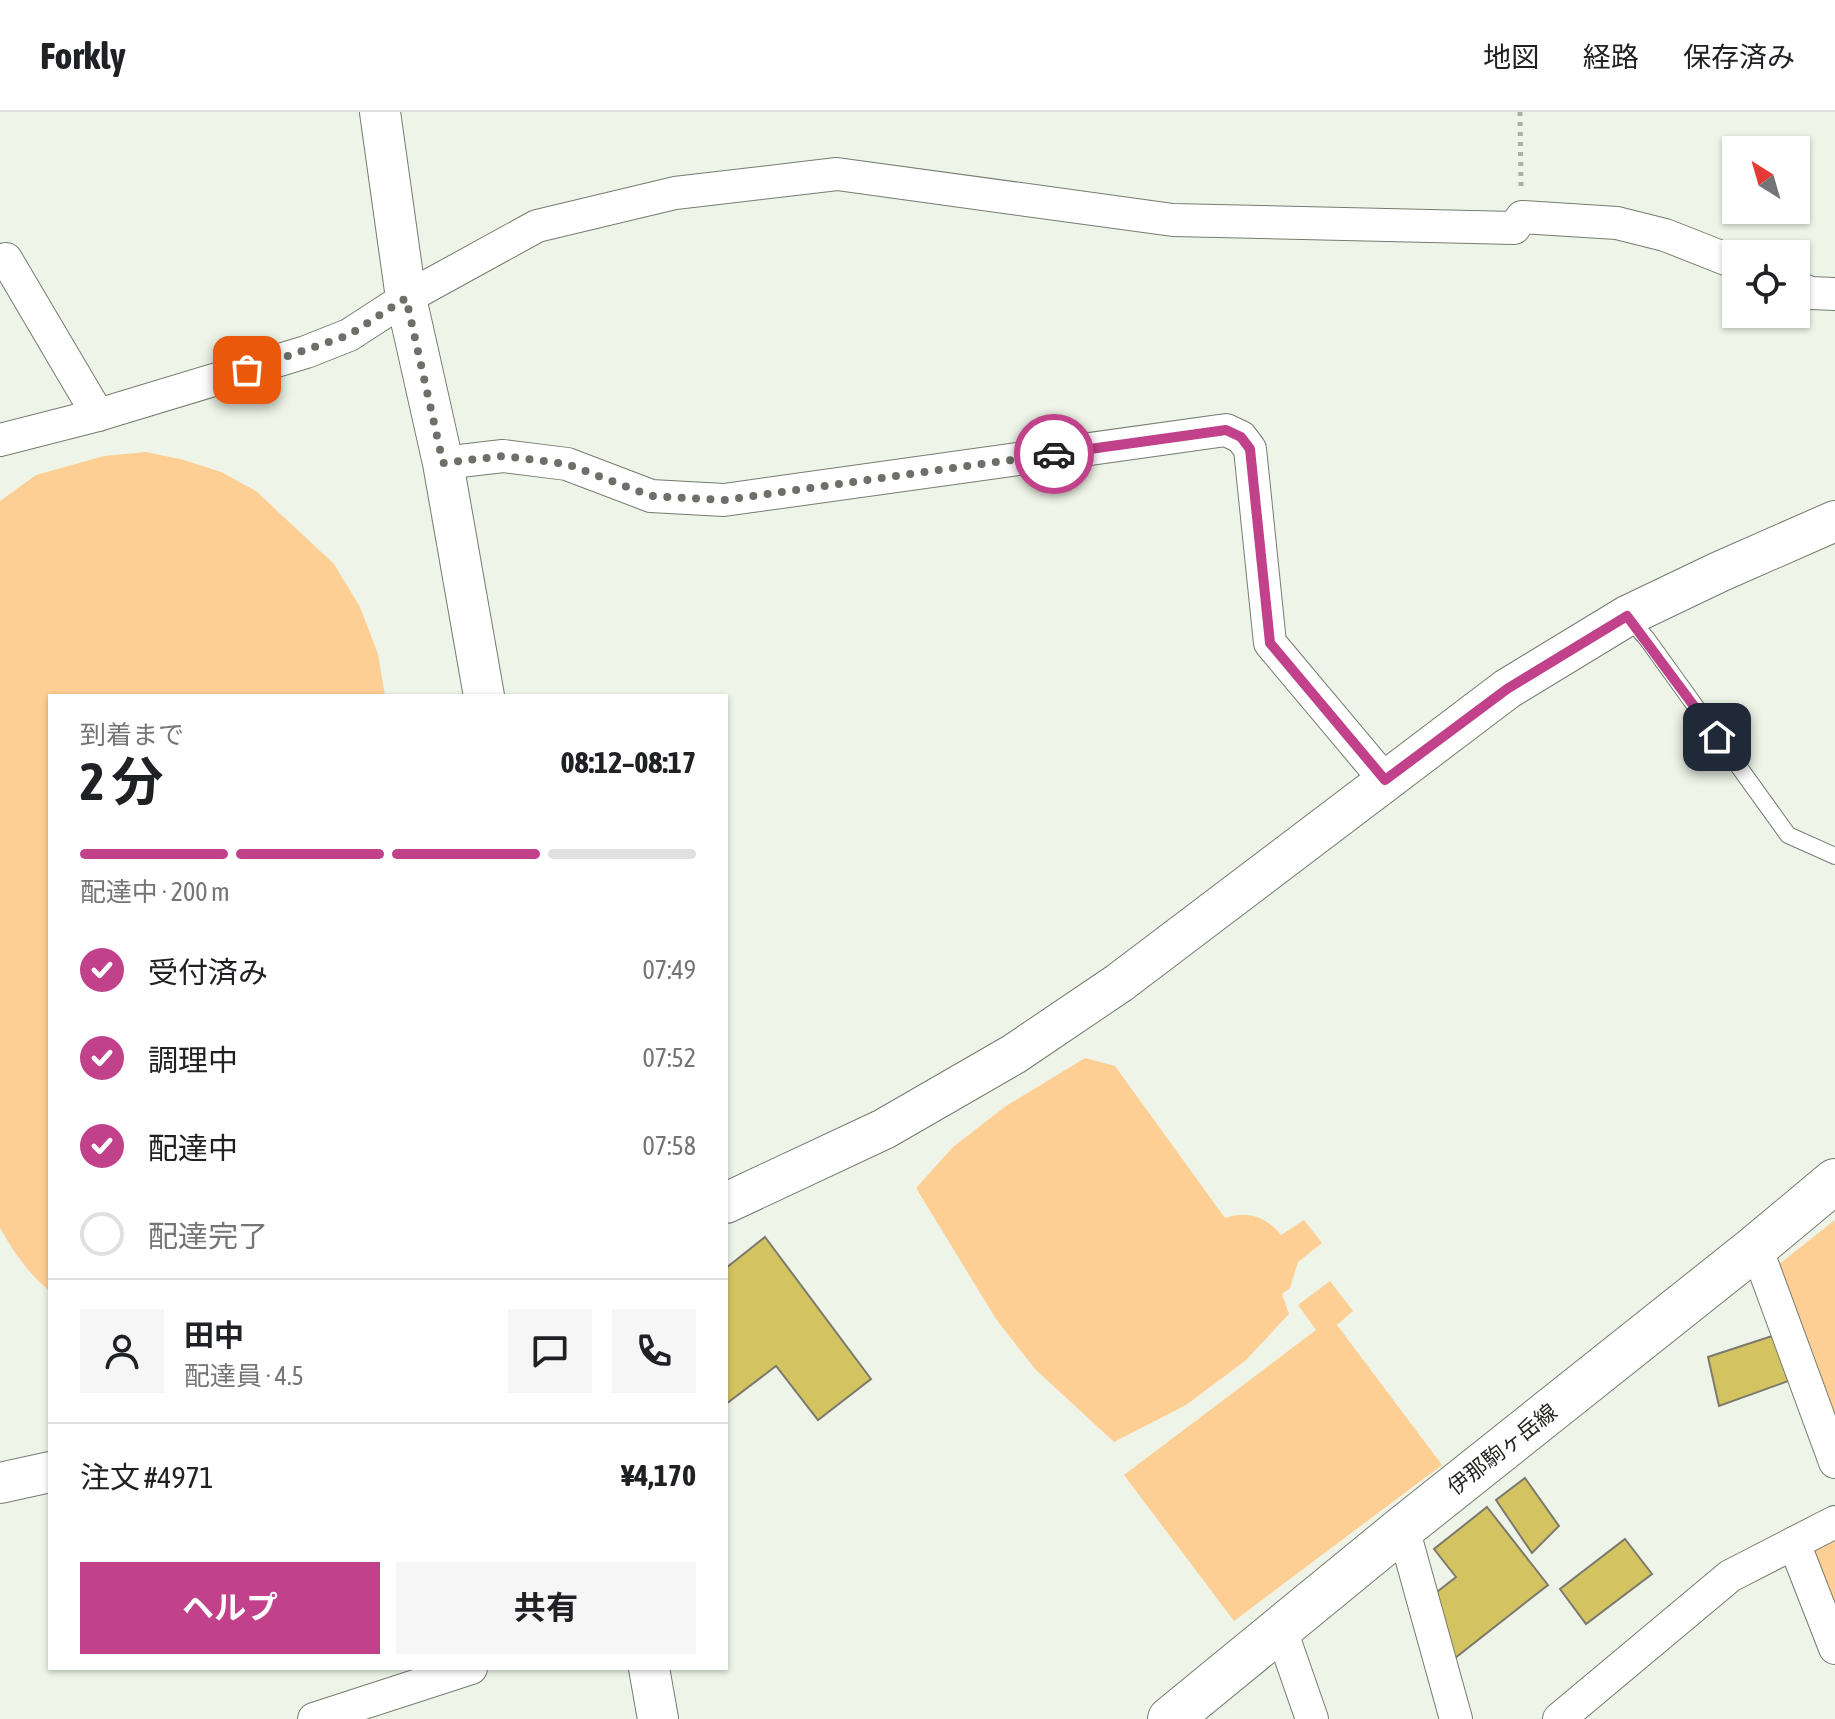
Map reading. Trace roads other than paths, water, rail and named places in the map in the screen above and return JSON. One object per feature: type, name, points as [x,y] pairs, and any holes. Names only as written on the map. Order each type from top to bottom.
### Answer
[{"type":"main road","name":"伊那駒ヶ岳線","points":[[1170,1719],[1835,1181]]},
{"type":"street","points":[[380,112],[406,298],[443,463],[484,694]]},
{"type":"street","points":[[0,440],[98,415],[335,341],[537,226],[675,193],[837,174],[1173,220],[1514,228],[1522,217],[1617,223],[1665,235],[1722,257]]},
{"type":"street","points":[[6,259],[98,415]]},
{"type":"street","points":[[1810,293],[1835,294]]},
{"type":"street","points":[[443,463],[503,456],[567,464],[651,496],[724,500],[1226,430],[1241,437],[1250,449],[1270,643],[1385,780]]},
{"type":"street","points":[[728,1202],[884,1129],[1014,1054],[1119,983],[1507,689],[1627,616],[1835,521]]},
{"type":"street","points":[[1756,1247],[1835,1462]]},
{"type":"street","points":[[0,1483],[48,1472]]},
{"type":"street","points":[[1559,1719],[1730,1576],[1835,1522]]},
{"type":"street","points":[[1403,1528],[1456,1719]]},
{"type":"street","points":[[1794,1543],[1835,1648]]},
{"type":"street","points":[[1281,1630],[1312,1719]]},
{"type":"street","points":[[314,1719],[465,1670]]},
{"type":"street","points":[[649,1670],[658,1719]]},
{"type":"lane","points":[[1627,616],[1647,639],[1788,835],[1835,856]]}]
